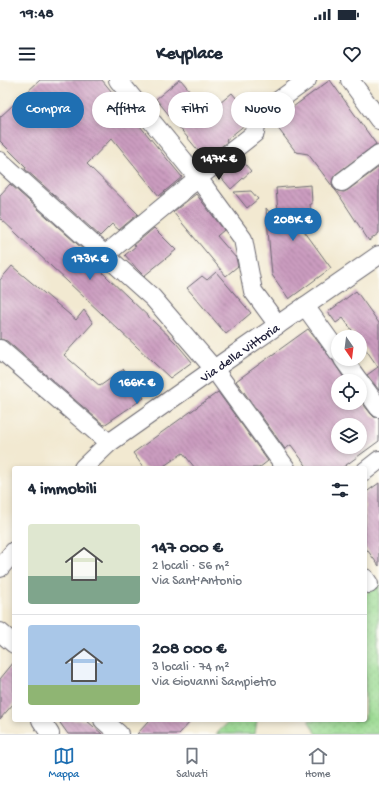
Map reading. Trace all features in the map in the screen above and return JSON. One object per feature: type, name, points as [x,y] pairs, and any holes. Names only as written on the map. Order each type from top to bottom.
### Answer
[{"type":"street","points":[[118,80],[198,178],[243,239],[253,291],[278,325]]},
{"type":"street","points":[[105,256],[198,178],[256,133],[257,116],[308,80]]},
{"type":"street","points":[[352,81],[379,120]]},
{"type":"street","points":[[342,182],[379,154]]},
{"type":"street","points":[[0,161],[153,298],[214,368],[285,466]]},
{"type":"street","name":"Via della Vittoria","points":[[85,466],[109,443],[214,368],[379,255]]},
{"type":"street","points":[[305,306],[331,342]]},
{"type":"street","points":[[0,349],[109,443]]},
{"type":"street","points":[[348,366],[355,374]]},
{"type":"street","points":[[367,390],[378,405]]},
{"type":"street","points":[[367,469],[379,460]]},
{"type":"street","points":[[0,568],[12,553]]},
{"type":"street","points":[[0,632],[12,642]]},
{"type":"street","points":[[42,722],[50,734]]},
{"type":"street","points":[[105,722],[119,734]]},
{"type":"green space","points":[[379,582],[379,734],[317,734],[309,722],[367,722],[367,593]]},
{"type":"green space","points":[[229,722],[257,722],[255,734],[216,734]]},
{"type":"building","points":[[40,80],[102,80],[112,92],[92,92],[92,128],[142,128],[182,177],[159,196],[112,138],[87,164],[138,214],[119,230],[112,224],[100,236],[25,169],[26,167],[0,141],[0,117],[12,106],[12,128],[84,128],[84,92],[27,92]]},
{"type":"building","points":[[179,80],[181,80],[191,92],[168,92],[168,114],[160,104],[160,96]]},
{"type":"building","points":[[330,80],[376,144],[336,174],[333,178],[333,187],[308,154],[296,152],[278,128],[295,128],[295,105]]},
{"type":"building","points":[[231,94],[231,128],[241,128],[226,140],[227,142],[205,159],[180,128],[223,128],[223,100]]},
{"type":"building","points":[[240,158],[251,171],[231,189],[219,175]]},
{"type":"building","points":[[379,167],[379,233],[369,241],[334,189],[344,192]]},
{"type":"building","points":[[10,184],[85,251],[83,254],[176,343],[192,362],[170,378],[0,218],[0,195]]},
{"type":"building","points":[[311,185],[311,215],[294,217],[331,268],[289,299],[272,275],[266,208],[279,224],[276,188]]},
{"type":"building","points":[[251,191],[258,199],[247,208],[234,192]]},
{"type":"building","points":[[196,194],[224,230],[217,236],[236,258],[238,266],[226,276],[173,212]]},
{"type":"building","points":[[154,228],[176,250],[144,276],[125,255]]},
{"type":"building","points":[[12,266],[76,320],[84,310],[93,323],[64,355],[100,386],[124,369],[144,398],[104,425],[7,341],[0,339],[0,280]]},
{"type":"building","points":[[216,272],[251,313],[226,334],[187,288],[202,276],[207,280]]},
{"type":"building","points":[[356,291],[379,323],[379,390],[367,375],[378,367],[367,351],[367,330],[352,330],[343,318],[336,323],[328,312]]},
{"type":"building","points":[[308,329],[331,358],[331,366],[336,366],[341,374],[331,374],[331,410],[367,409],[374,417],[379,418],[379,441],[367,450],[367,418],[331,418],[331,454],[361,454],[345,466],[307,466],[291,445],[285,449],[236,381]]},
{"type":"building","points":[[218,392],[268,461],[262,466],[193,466],[183,453],[164,466],[143,466],[133,453]]},
{"type":"building","points":[[379,483],[379,566],[367,550],[367,492]]},
{"type":"building","points":[[12,664],[12,705],[0,719],[0,679]]},
{"type":"building","points":[[59,722],[88,722],[102,734],[68,734]]},
{"type":"building","points":[[148,722],[190,722],[179,734],[137,734]]}]
